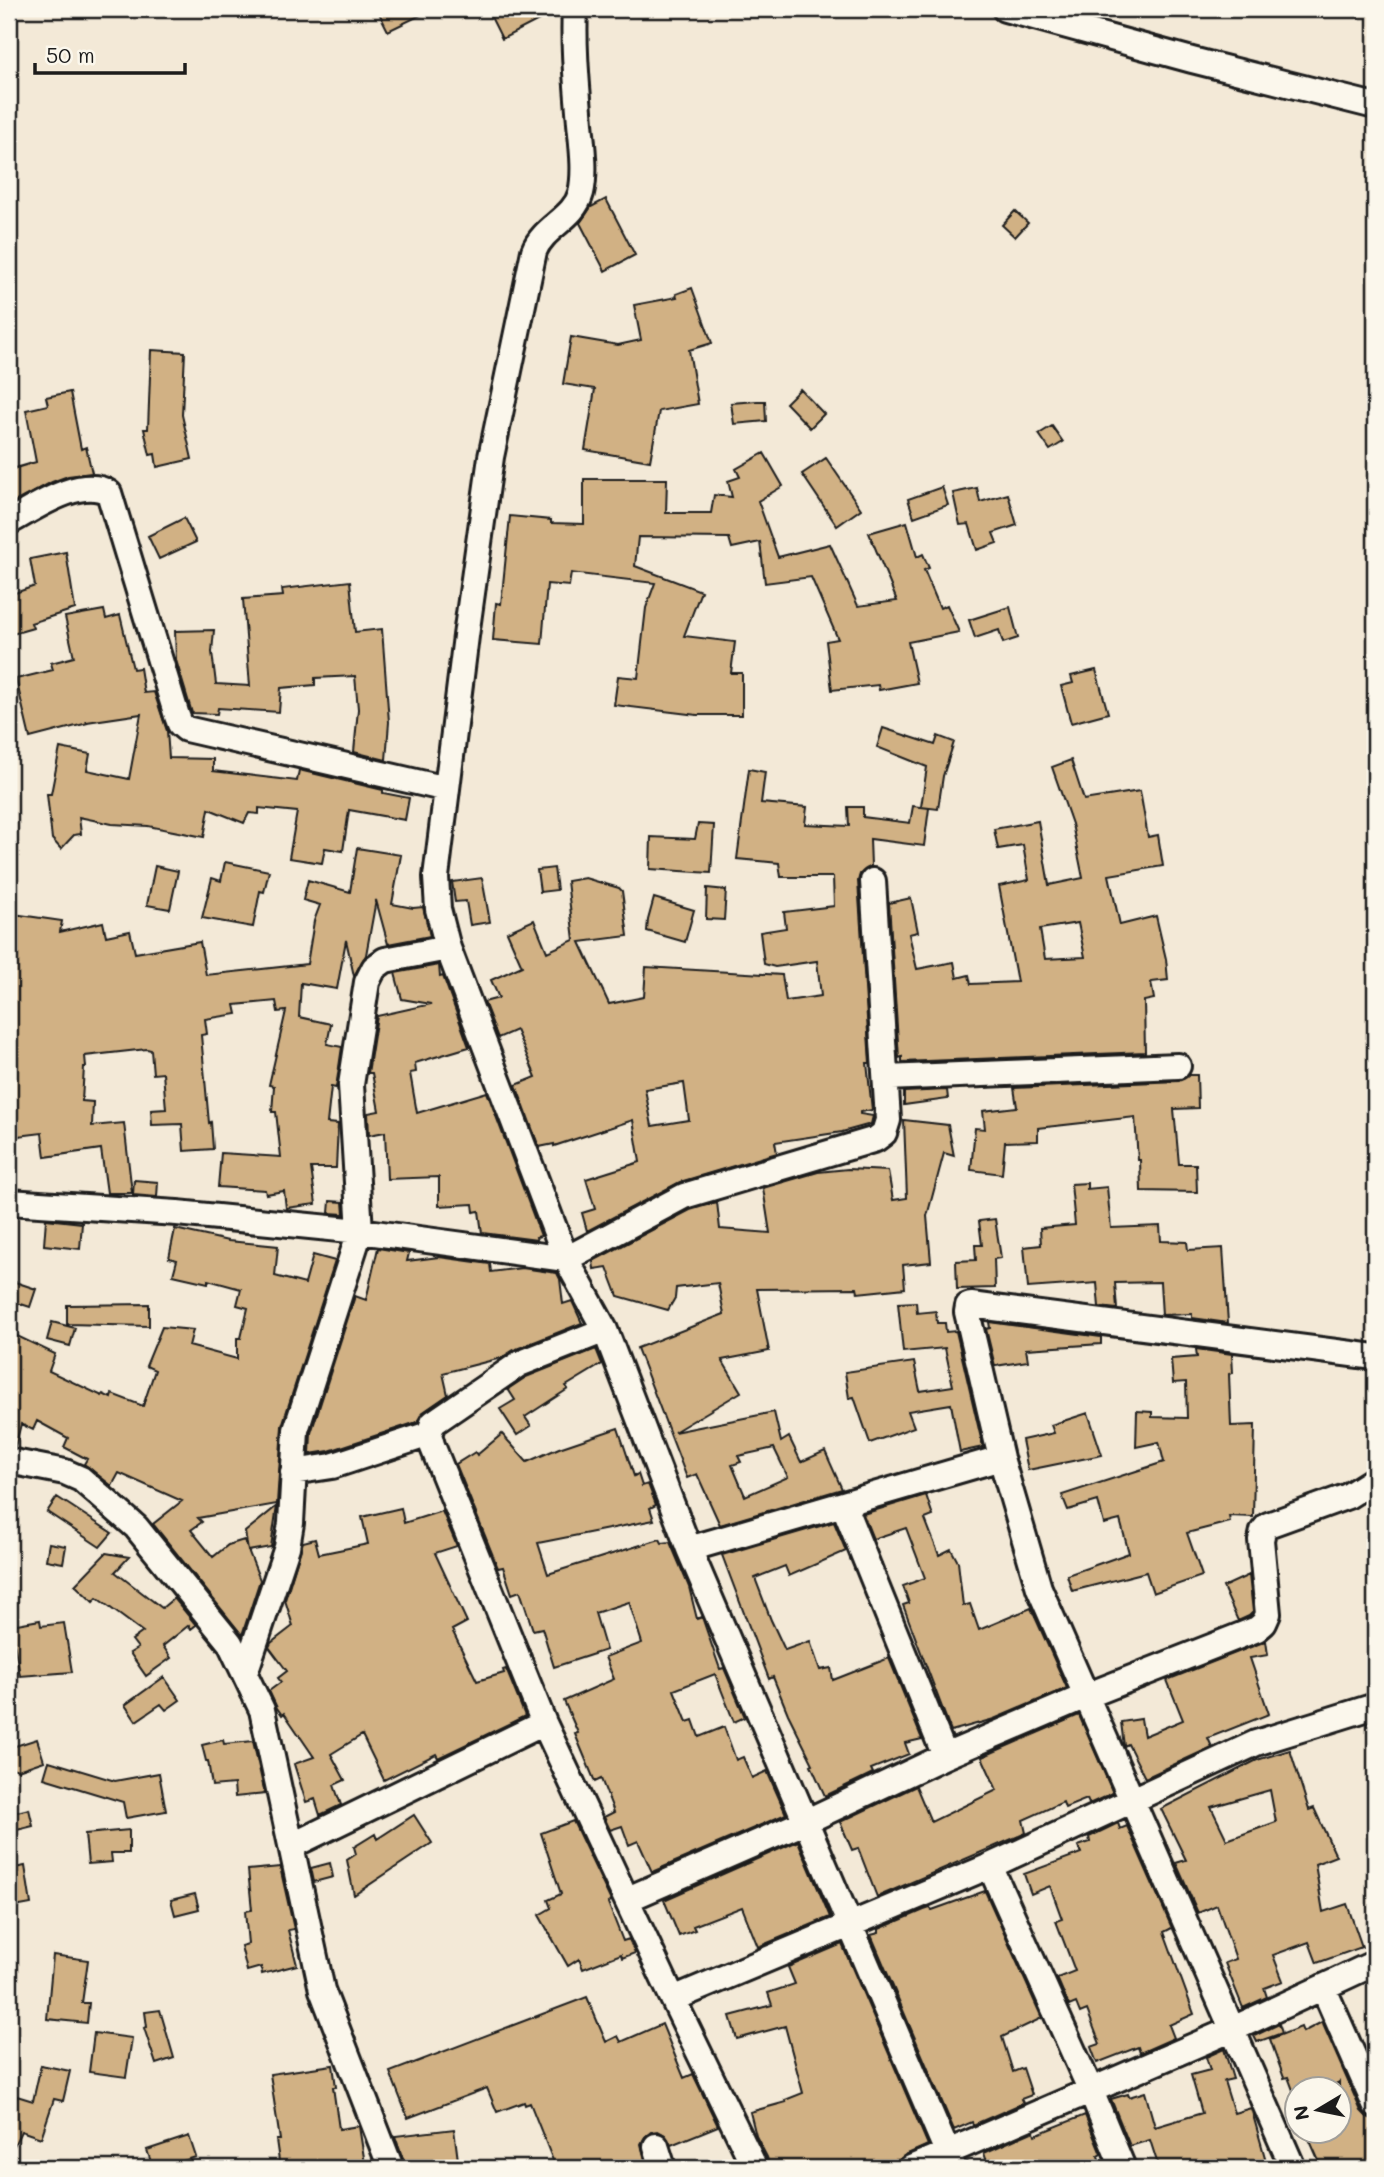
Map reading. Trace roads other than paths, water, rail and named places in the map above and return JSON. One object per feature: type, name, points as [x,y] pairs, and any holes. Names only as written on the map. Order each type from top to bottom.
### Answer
[{"type":"street","points":[[575,9],[574,38],[582,159],[581,193],[568,214],[539,238],[534,251],[491,457],[436,877],[438,909],[448,948],[566,1259],[605,1330],[689,1549],[951,2161]]},
{"type":"street","points":[[1004,9],[1375,106]]},
{"type":"street","points":[[9,522],[55,496],[90,488],[101,488],[109,493],[177,716],[186,729],[447,789]]},
{"type":"street","points":[[9,1202],[177,1213],[360,1231],[566,1259],[684,1196],[876,1139],[884,1133],[888,1120],[873,881]]},
{"type":"street","points":[[244,1673],[287,1547],[291,1523],[296,1430],[360,1231],[351,1085],[367,982],[374,968],[385,960],[448,948]]},
{"type":"street","points":[[886,1078],[1178,1066]]},
{"type":"street","points":[[1293,2168],[1039,1588],[1001,1458],[967,1312],[970,1306],[1375,1357]]},
{"type":"street","points":[[605,1330],[519,1364],[433,1423],[429,1434],[544,1723],[755,2168]]},
{"type":"street","points":[[293,1472],[332,1466],[429,1434]]},
{"type":"street","points":[[689,1549],[1001,1458]]},
{"type":"street","points":[[9,1461],[65,1472],[81,1479],[136,1527],[229,1643],[262,1710],[322,1990],[391,2168]]},
{"type":"street","points":[[628,1899],[807,1821],[945,1756],[1086,1696],[1256,1629],[1264,1623],[1268,1614],[1261,1539],[1263,1531],[1268,1525],[1348,1496],[1375,1479]]},
{"type":"street","points":[[843,1504],[945,1756]]},
{"type":"street","points":[[673,1999],[990,1866],[1256,1743],[1375,1706]]},
{"type":"street","points":[[291,1846],[544,1723]]},
{"type":"street","points":[[990,1866],[1123,2168]]},
{"type":"street","points":[[911,2168],[951,2161],[1091,2091],[1375,1963]]},
{"type":"street","points":[[1322,1987],[1375,2105]]}]
